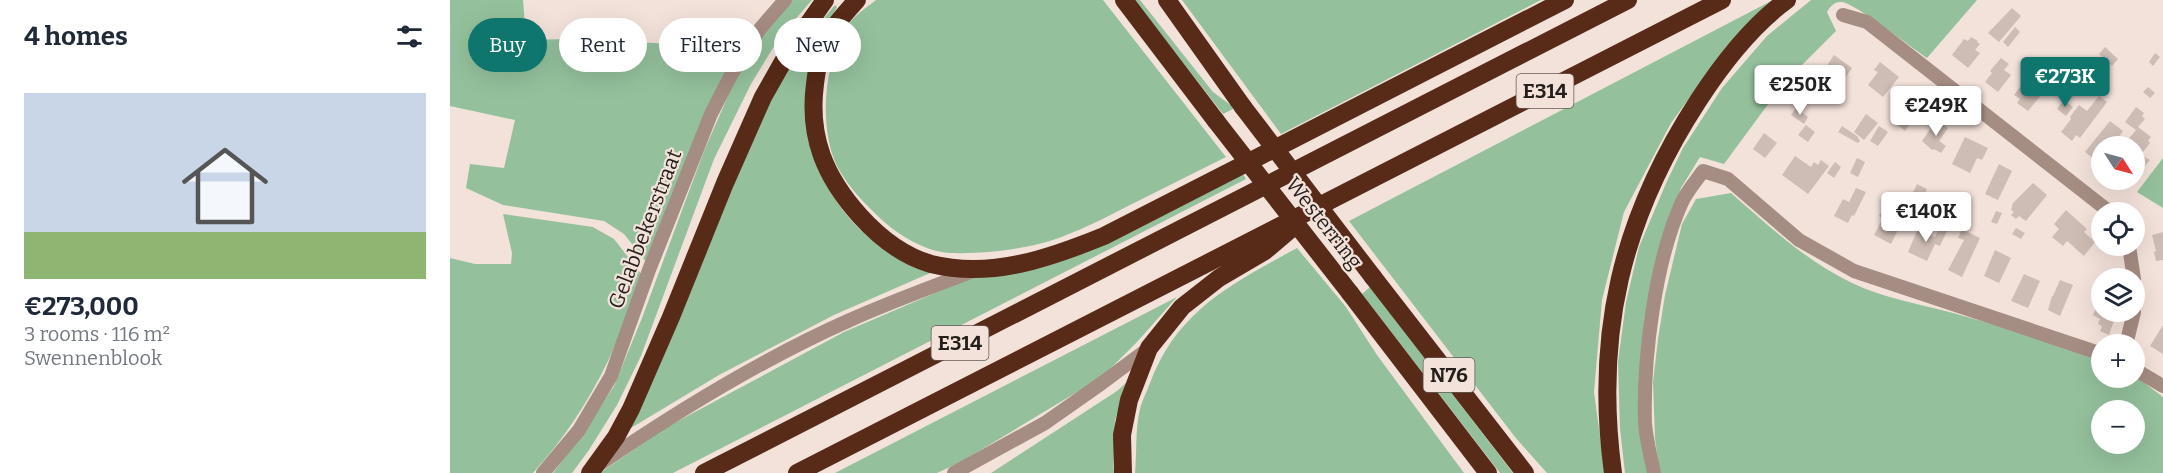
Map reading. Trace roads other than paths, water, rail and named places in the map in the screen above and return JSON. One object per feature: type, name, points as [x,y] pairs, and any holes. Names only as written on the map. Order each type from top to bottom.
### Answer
[{"type":"highway","points":[[593,470],[616,437],[631,409],[763,97],[789,51],[825,0]]},
{"type":"highway","points":[[857,0],[828,36],[817,65],[812,105],[814,134],[821,158],[835,184],[852,208],[886,242],[931,264],[975,270],[1019,264],[1060,254],[1104,236],[1565,0]]},
{"type":"highway","name":"Westerring","points":[[1124,0],[1488,473]]},
{"type":"highway","name":"Westerring","points":[[1167,0],[1373,277],[1525,473]]},
{"type":"highway","name":"E314","points":[[704,473],[1628,0]]},
{"type":"highway","name":"E314","points":[[797,473],[1722,0]]},
{"type":"highway","points":[[1613,473],[1606,404],[1609,338],[1618,281],[1631,232],[1652,182],[1680,129],[1712,80],[1743,41],[1776,8],[1788,0]]},
{"type":"highway","points":[[1123,473],[1122,435],[1129,400],[1149,348],[1182,307],[1219,278],[1265,251],[1318,207]]},
{"type":"street","name":"Gelabbekerstraat","points":[[543,473],[579,430],[611,376],[649,270],[711,114],[731,75],[759,30],[785,0]]},
{"type":"street","points":[[1843,15],[1867,22],[2097,202]]},
{"type":"street","points":[[1654,473],[1645,424],[1647,366],[1655,294],[1672,226],[1684,199],[1703,171],[1728,179],[1799,240],[1854,271],[2091,350]]},
{"type":"street","points":[[593,470],[669,417],[756,368],[849,320],[975,270]]},
{"type":"street","points":[[954,473],[1045,423],[1149,348]]},
{"type":"street","points":[[2145,375],[2163,386]]}]
